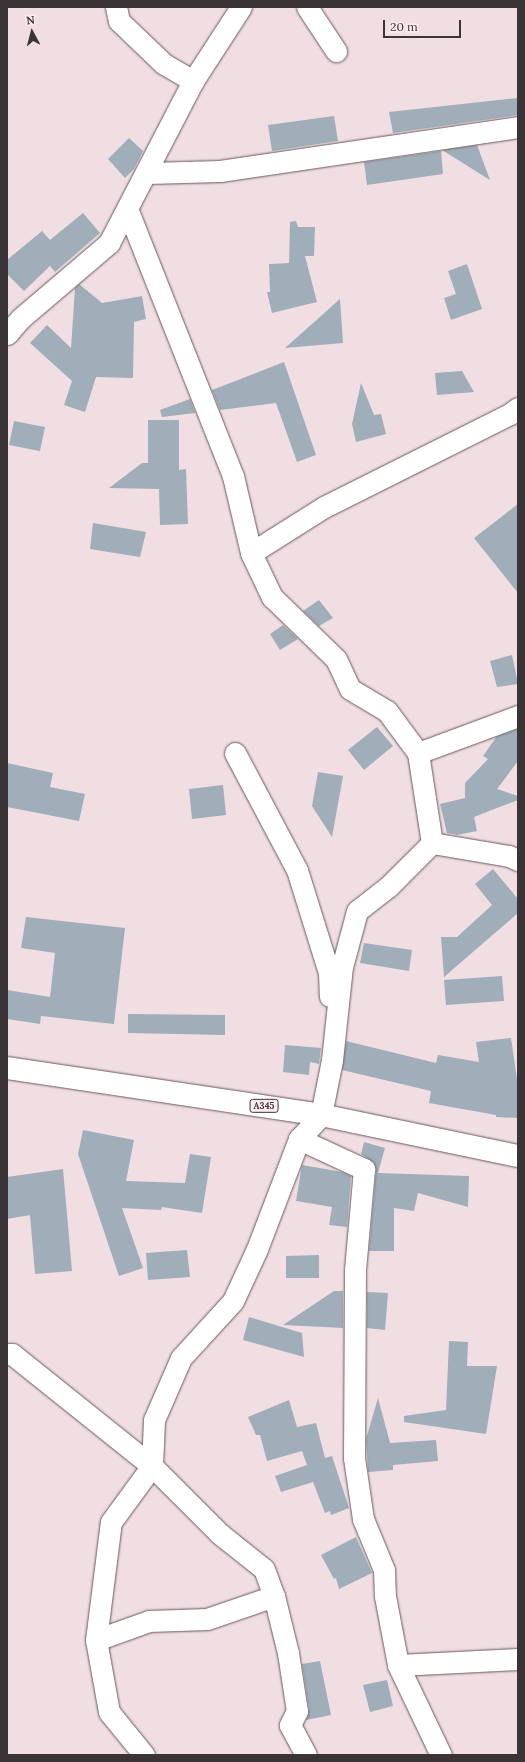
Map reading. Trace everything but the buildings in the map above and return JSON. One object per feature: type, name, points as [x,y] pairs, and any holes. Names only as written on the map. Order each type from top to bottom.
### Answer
[{"type":"highway","name":"A345","points":[[7,1068],[321,1115],[518,1156]]},
{"type":"street","points":[[116,7],[119,21],[164,64],[193,81]]},
{"type":"street","points":[[7,334],[21,318],[109,244],[148,173],[193,81],[241,7]]},
{"type":"street","points":[[307,7],[336,51]]},
{"type":"street","points":[[148,173],[220,171],[518,127]]},
{"type":"street","points":[[128,211],[233,476],[251,553],[272,596],[336,659],[350,690],[387,710],[418,753],[432,843]]},
{"type":"street","points":[[251,553],[324,507],[510,414],[518,408]]},
{"type":"street","points":[[418,753],[518,716]]},
{"type":"street","points":[[235,753],[297,870],[328,973],[334,1043]]},
{"type":"street","points":[[144,1755],[109,1712],[96,1640],[111,1522],[152,1466],[154,1420],[181,1358],[234,1301],[257,1249],[299,1139],[321,1115],[334,1043],[342,967],[357,911],[388,888],[432,843]]},
{"type":"street","points":[[432,843],[509,856],[518,860]]},
{"type":"street","points":[[299,1139],[364,1169],[355,1270],[354,1458],[363,1519],[384,1570],[385,1596],[398,1665],[441,1755]]},
{"type":"street","points":[[7,1354],[12,1354],[152,1466],[220,1534],[264,1569],[274,1596],[288,1653],[297,1711],[290,1725],[306,1755]]},
{"type":"street","points":[[96,1640],[149,1621],[207,1619],[274,1596]]},
{"type":"street","points":[[398,1665],[518,1659]]}]
